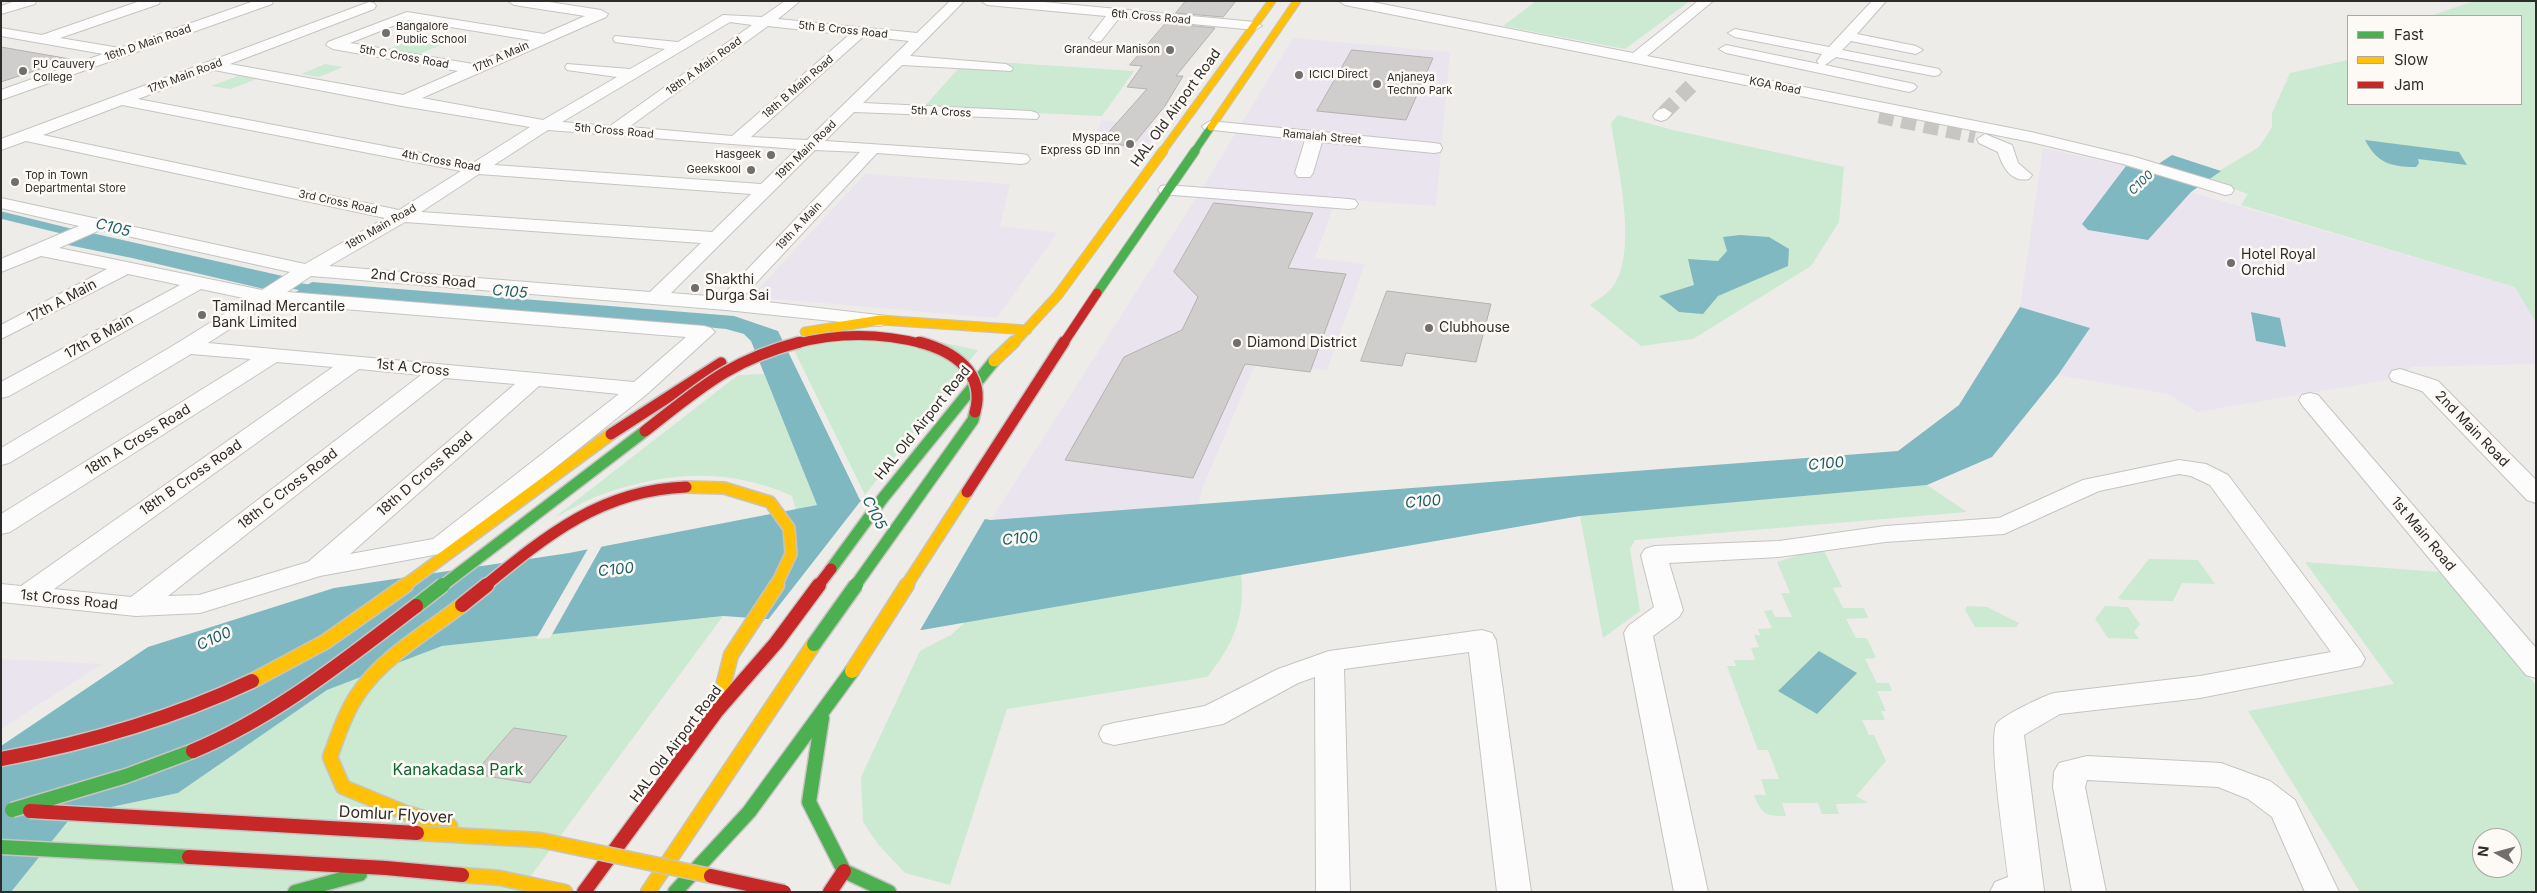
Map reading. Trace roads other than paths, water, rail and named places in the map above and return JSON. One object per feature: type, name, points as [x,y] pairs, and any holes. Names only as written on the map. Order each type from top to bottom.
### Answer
[{"type":"main road","name":"HAL Old Airport Road","points":[[584,892],[716,712],[776,643],[883,498],[983,372],[1028,330],[1058,295],[1272,1]]},
{"type":"main road","points":[[675,892],[749,812],[863,656],[1034,386],[1297,1]]},
{"type":"main road","points":[[1,759],[82,742],[165,717],[240,686],[305,653],[362,617],[643,411],[694,377],[745,350],[782,338],[849,323],[880,320],[1028,330]]},
{"type":"main road","points":[[6,810],[126,776],[190,753],[245,726],[317,681],[723,372],[757,356],[802,340],[836,336],[875,336],[909,339],[932,345],[953,356],[970,373],[979,391],[973,420],[814,644],[648,892]]},
{"type":"main road","points":[[488,836],[406,813],[343,787],[330,757],[342,724],[359,693],[386,666],[415,641],[566,523],[605,504],[645,493],[676,488],[724,488],[753,495],[770,502],[789,528],[791,554],[782,577],[731,655],[716,712]]},
{"type":"main road","points":[[822,714],[809,802],[844,871],[889,892]]},
{"type":"main road","name":"Domlur Flyover","points":[[6,810],[540,840],[784,892]]},
{"type":"main road","points":[[708,884],[749,812]]},
{"type":"main road","points":[[1,847],[386,868],[500,878],[565,892]]},
{"type":"main road","points":[[295,892],[386,868]]},
{"type":"main road","points":[[830,892],[844,871]]},
{"type":"street","points":[[1,10],[30,1]]},
{"type":"street","points":[[42,39],[154,1]]},
{"type":"street","name":"16th D Main Road","points":[[1,94],[267,1]]},
{"type":"street","name":"17th A Main","points":[[402,101],[601,14],[514,1]]},
{"type":"street","name":"18th A Main Road","points":[[613,131],[794,1]]},
{"type":"street","name":"19th Main Road","points":[[654,299],[958,1]]},
{"type":"street","name":"6th Cross Road","points":[[986,1],[1255,26]]},
{"type":"street","name":"KGA Road","points":[[1345,1],[1637,57],[1799,91],[1875,111],[1980,134],[2066,144],[2202,182],[2224,190]]},
{"type":"street","points":[[1637,57],[1707,1]]},
{"type":"street","points":[[1799,91],[1831,51],[1848,36],[1880,1]]},
{"type":"street","name":"17th Main Road","points":[[1,145],[369,6]]},
{"type":"street","points":[[1096,38],[1116,13]]},
{"type":"street","name":"5th C Cross Road","points":[[474,69],[333,45],[407,16],[545,38]]},
{"type":"street","name":"18th Main Road","points":[[1,458],[187,347],[303,272],[402,216],[545,126],[728,18],[766,22]]},
{"type":"street","name":"5th B Cross Road","points":[[766,22],[921,38]]},
{"type":"street","points":[[1,32],[120,52]]},
{"type":"street","name":"18th B Main Road","points":[[736,141],[861,32]]},
{"type":"street","points":[[1735,34],[1934,72]]},
{"type":"street","points":[[1,41],[19,35]]},
{"type":"street","points":[[1848,36],[1916,50]]},
{"type":"street","points":[[620,39],[680,46]]},
{"type":"street","points":[[1726,49],[1909,86]]},
{"type":"street","points":[[899,60],[1006,68]]},
{"type":"street","name":"5th Cross Road","points":[[213,65],[545,126],[736,141],[873,148],[1020,159]]},
{"type":"street","points":[[572,67],[633,74]]},
{"type":"street","points":[[1687,85],[1701,71]]},
{"type":"street","name":"4th Cross Road","points":[[121,100],[476,169],[766,190]]},
{"type":"street","name":"5th A Cross","points":[[850,107],[1031,116]]},
{"type":"street","name":"Ramaiah Street","points":[[1210,126],[1434,148]]},
{"type":"street","points":[[1980,134],[2006,149],[2010,165],[2023,175]]},
{"type":"street","name":"3rd Cross Road","points":[[24,136],[402,216],[716,238]]},
{"type":"street","points":[[1304,173],[1315,136]]},
{"type":"street","name":"19th A Main","points":[[726,304],[873,148]]},
{"type":"street","points":[[1167,190],[1349,204]]},
{"type":"street","name":"2nd Cross Road","points":[[1,203],[89,228],[303,272],[726,304],[880,320]]},
{"type":"street","points":[[1,266],[89,228]]},
{"type":"street","points":[[44,246],[123,269],[196,284],[267,294]]},
{"type":"street","name":"17th A Main","points":[[1,333],[123,269]]},
{"type":"street","name":"17th B Main","points":[[1,391],[196,284]]},
{"type":"street","name":"1st Cross Road","points":[[14,594],[136,607],[200,604],[317,568],[441,546],[639,389],[704,332],[267,294]]},
{"type":"street","name":"1st A Cross","points":[[187,347],[639,389]]},
{"type":"street","name":"18th A Cross Road","points":[[1,526],[275,354]]},
{"type":"street","name":"18th B Cross Road","points":[[14,594],[355,362]]},
{"type":"street","name":"18th C Cross Road","points":[[136,607],[440,370]]},
{"type":"street","name":"2nd Main Road","points":[[2400,376],[2430,386],[2536,495]]},
{"type":"street","name":"18th D Cross Road","points":[[317,568],[532,380]]},
{"type":"street","name":"1st Main Road","points":[[2310,400],[2536,668]]},
{"type":"street","points":[[1691,892],[1638,633],[1669,610],[1654,555],[1779,549],[1885,534],[2004,526],[2092,485],[2179,467],[2197,469],[2213,476],[2219,480],[2351,659],[2200,687],[2054,704],[2008,730],[2012,779],[2027,891],[2007,892]]},
{"type":"street","points":[[1114,734],[1212,716],[1288,676],[1329,661],[1482,640],[1514,892]]},
{"type":"street","points":[[1329,661],[1333,892]]},
{"type":"street","points":[[2089,892],[2069,787],[2070,772],[2087,768],[2221,775],[2259,790],[2284,809],[2322,892]]},
{"type":"water","points":[[2365,140],[2459,152],[2467,165],[2418,159],[2419,163],[2416,167],[2392,165],[2380,159]]},
{"type":"water","name":"C100","points":[[2172,155],[2221,171],[2191,192],[2148,240],[2088,230],[2082,224],[2126,166],[2146,172]]},
{"type":"water","points":[[87,232],[287,277],[264,289],[63,244]]},
{"type":"water","points":[[1740,235],[1769,237],[1789,249],[1788,266],[1718,296],[1703,314],[1679,312],[1659,296],[1694,285],[1688,259],[1718,261],[1727,251],[1723,237]]},
{"type":"water","name":"C100","points":[[312,282],[734,316],[778,331],[860,500],[991,520],[1898,451],[1959,405],[2020,307],[2090,328],[2058,375],[1992,457],[1927,485],[1580,516],[922,630],[723,616],[442,646],[327,690],[178,793],[73,815],[11,892],[1,892],[1,746],[148,647],[334,588],[569,553],[817,505],[751,341],[744,334],[726,329],[634,320],[291,295]]},
{"type":"water","points":[[2251,312],[2280,318],[2286,347],[2256,341]]},
{"type":"water","points":[[1819,651],[1857,673],[1817,714],[1778,691]]},
{"type":"waterway","name":"C105","points":[[1,215],[78,234]]},
{"type":"waterway","name":"C105","points":[[285,284],[314,289]]},
{"type":"tunnel","points":[[1664,113],[1691,86]]},
{"type":"tunnel","points":[[1879,116],[1975,136]]},
{"type":"place","name":"Bangalore Public School","points":[[386,33]]},
{"type":"place","name":"Grandeur Manison","points":[[1170,50]]},
{"type":"place","name":"PU Cauvery College","points":[[23,71]]},
{"type":"place","name":"ICICI Direct","points":[[1299,75]]},
{"type":"place","name":"Anjaneya Techno Park","points":[[1377,84]]},
{"type":"place","name":"Myspace Express GD Inn","points":[[1130,144]]},
{"type":"place","name":"Hasgeek","points":[[771,155]]},
{"type":"place","name":"Geekskool","points":[[751,170]]},
{"type":"place","name":"Top in Town Departmental Store","points":[[15,182]]},
{"type":"place","name":"Hotel Royal Orchid","points":[[2231,263]]},
{"type":"place","name":"Shakthi Durga Sai","points":[[695,288]]},
{"type":"place","name":"Tamilnad Mercantile Bank Limited","points":[[202,315]]},
{"type":"place","name":"Clubhouse","points":[[1429,328]]},
{"type":"place","name":"Diamond District","points":[[1237,343]]},
{"type":"park label","name":"Kanakadasa Park","points":[[458,770]]}]
